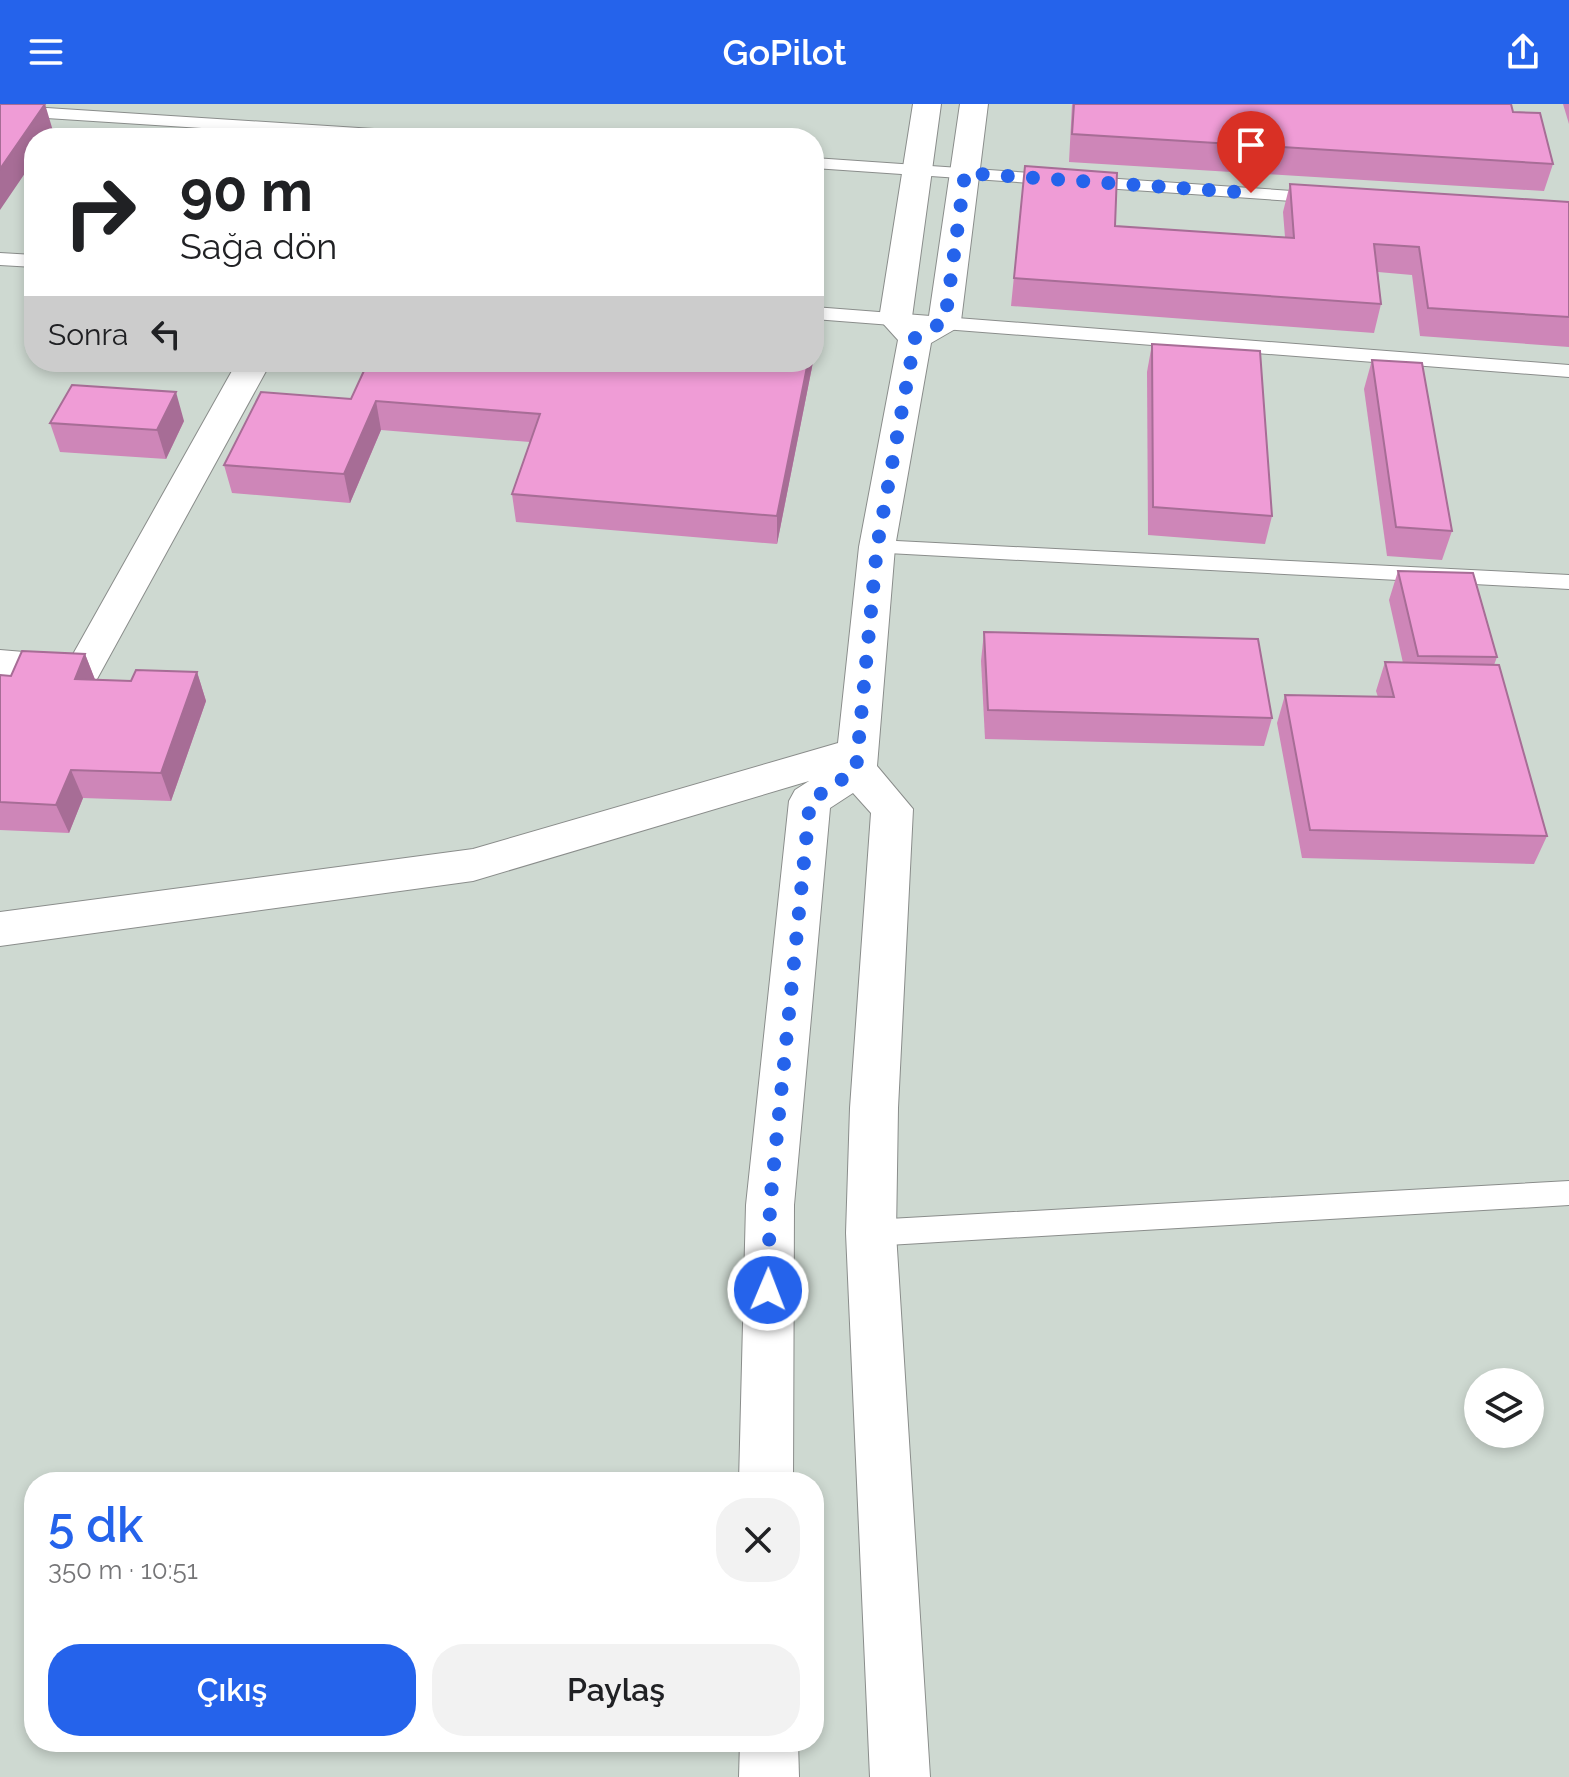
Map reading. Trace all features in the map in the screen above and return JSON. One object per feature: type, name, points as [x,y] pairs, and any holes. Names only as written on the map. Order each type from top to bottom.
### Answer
[{"type":"street","points":[[919,326],[917,170],[927,104]]},
{"type":"street","points":[[900,1777],[871,1233],[874,1108],[892,809],[857,761],[877,547],[919,326],[965,173],[974,104]]},
{"type":"street","points":[[0,663],[83,670],[248,372]]},
{"type":"street","points":[[0,929],[473,865],[857,761]]},
{"type":"street","points":[[766,1472],[770,1205],[810,801],[857,761]]},
{"type":"street","points":[[769,1752],[769,1777]]},
{"type":"lane","points":[[0,110],[124,110],[325,128]]},
{"type":"lane","points":[[112,128],[124,110]]},
{"type":"lane","points":[[824,164],[1346,200]]},
{"type":"lane","points":[[0,259],[24,257]]},
{"type":"lane","points":[[824,314],[919,326],[1569,371]]},
{"type":"lane","points":[[877,547],[1569,582]]},
{"type":"lane","points":[[871,1233],[1569,1193]]},
{"type":"shaded area","points":[[0,104],[1569,104],[1569,1777],[0,1777]]},
{"type":"building","points":[[0,104],[45,104],[28,128],[24,128],[24,134],[0,169]]},
{"type":"building","points":[[1074,104],[1511,104],[1513,112],[1540,113],[1553,164],[1072,134]]},
{"type":"building","points":[[1025,166],[1117,173],[1115,226],[1294,238],[1290,184],[1569,202],[1569,317],[1428,308],[1419,247],[1374,244],[1381,304],[1014,278]]},
{"type":"building","points":[[1152,344],[1260,351],[1272,516],[1153,507]]},
{"type":"building","points":[[1372,360],[1422,363],[1452,531],[1396,527]]},
{"type":"building","points":[[363,372],[806,372],[777,516],[512,494],[540,414],[376,401],[344,474],[224,465],[261,392],[351,399]]},
{"type":"building","points":[[72,385],[176,392],[157,430],[50,423]]},
{"type":"building","points":[[1398,571],[1473,573],[1497,657],[1418,656]]},
{"type":"building","points":[[984,632],[1258,639],[1272,718],[988,710]]},
{"type":"building","points":[[22,651],[85,654],[75,679],[131,681],[136,670],[197,672],[161,773],[71,770],[56,805],[0,802],[0,675],[11,676]]},
{"type":"building","points":[[1385,662],[1499,665],[1547,836],[1310,830],[1285,695],[1394,697]]},
{"type":"route","points":[[768,1290],[770,1205],[810,801],[856,770],[877,547],[915,338],[945,321],[965,173],[1251,193]]}]
